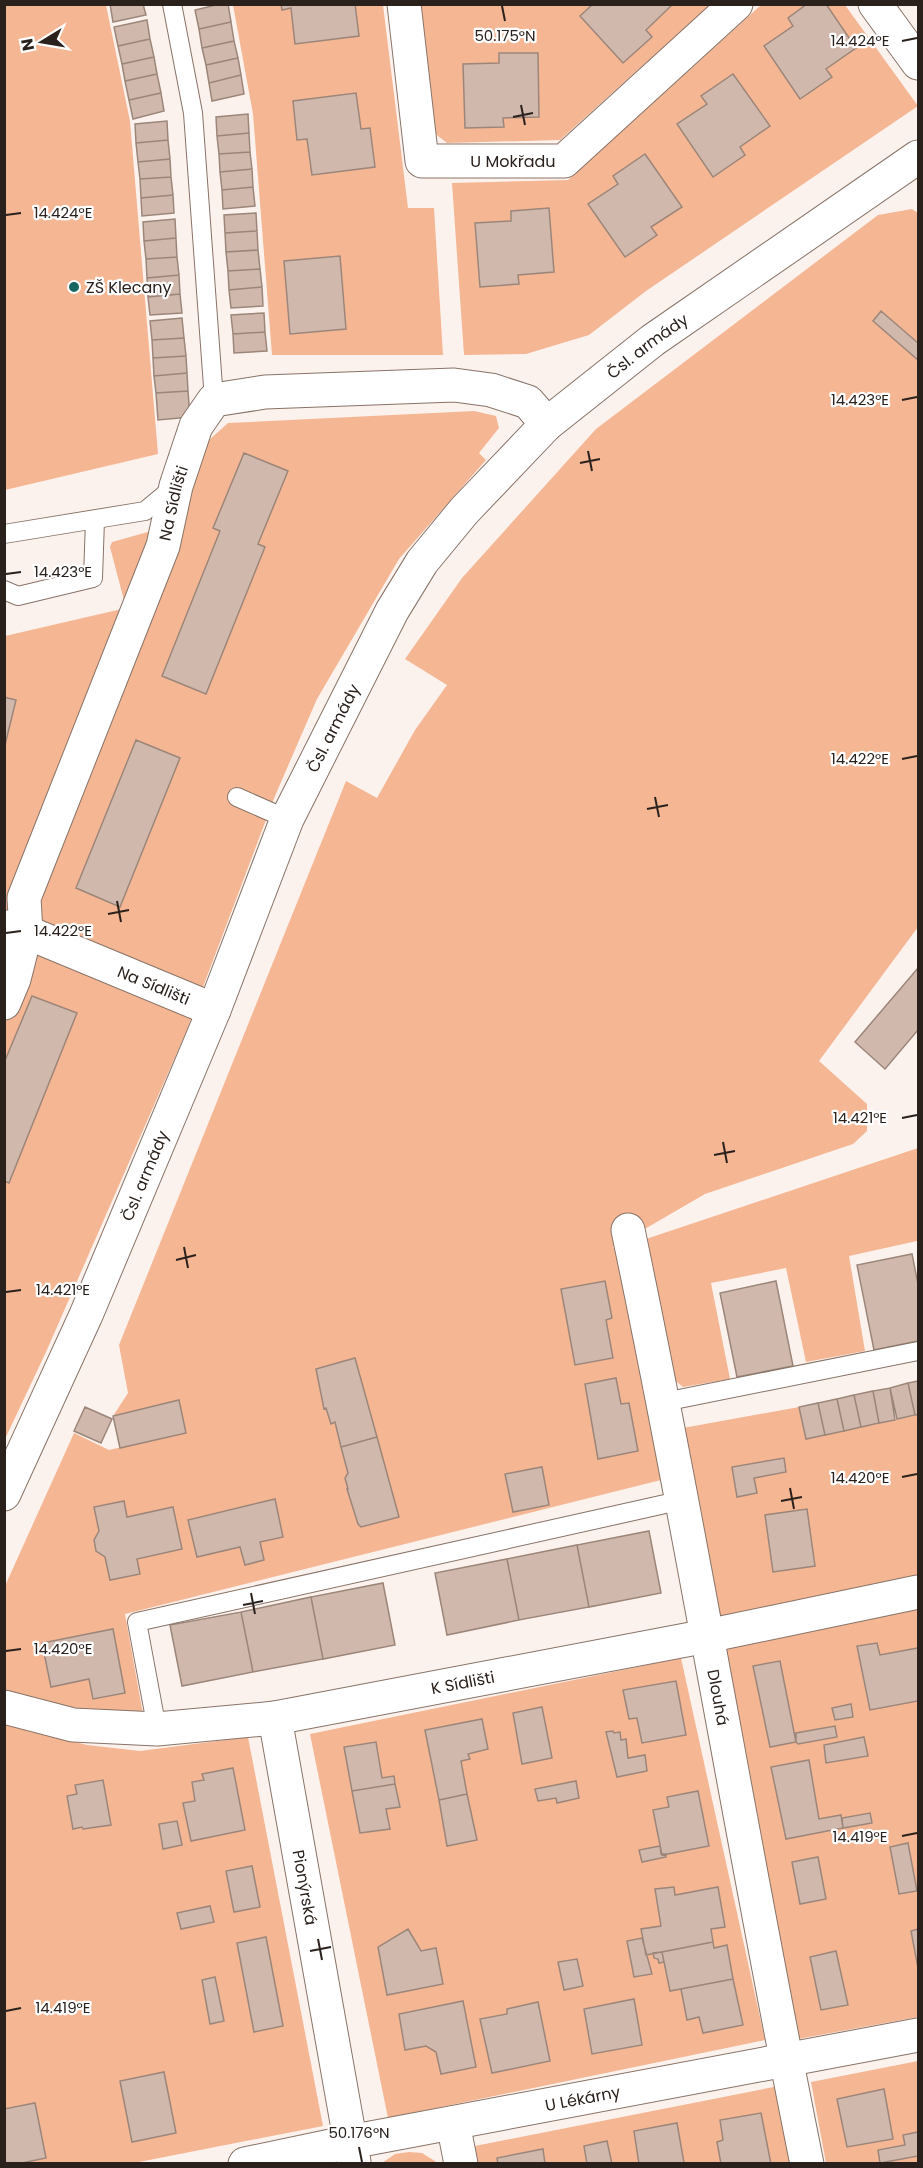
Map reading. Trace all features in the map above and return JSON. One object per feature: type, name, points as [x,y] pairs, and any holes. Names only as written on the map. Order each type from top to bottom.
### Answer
[{"type":"street","name":"U Mokřadu","points":[[404,4],[422,161],[564,161],[736,4]]},
{"type":"street","points":[[875,4],[918,63]]},
{"type":"street","name":"Čsl. armády","points":[[4,1494],[86,1315],[214,1010],[287,819],[392,611],[422,562],[464,511],[546,424],[653,340],[918,157]]},
{"type":"street","points":[[214,400],[265,392],[454,385],[491,390],[528,402],[546,424]]},
{"type":"street","name":"Na Sídlišti","points":[[4,1003],[14,979],[16,929],[24,898],[163,546],[176,486],[196,426],[214,400]]},
{"type":"street","name":"Na Sídlišti","points":[[16,929],[214,1010]]},
{"type":"street","name":"Dlouhá","points":[[628,1230],[683,1500],[807,2163]]},
{"type":"street","name":"K Sídlišti","points":[[4,1707],[73,1725],[157,1729],[275,1718],[707,1636],[918,1592]]},
{"type":"street","name":"Pionýrská","points":[[275,1718],[352,2152]]},
{"type":"street","name":"U Lékárny","points":[[245,2163],[352,2152],[453,2123],[918,2035]]},
{"type":"street","points":[[453,2123],[460,2163]]},
{"type":"lane","points":[[172,4],[193,113],[214,400]]},
{"type":"lane","points":[[4,534],[145,511],[176,486]]},
{"type":"lane","points":[[4,590],[18,596],[93,578],[95,520]]},
{"type":"lane","points":[[237,797],[287,819]]},
{"type":"lane","points":[[664,1402],[918,1351]]},
{"type":"lane","points":[[157,1729],[137,1622],[683,1500]]},
{"type":"shaded area","name":"ZŠ Klecany","points":[[4,5],[106,5],[130,121],[158,454],[5,490]]},
{"type":"shaded area","points":[[233,5],[383,5],[408,208],[434,208],[443,355],[272,355],[253,114]]},
{"type":"shaded area","points":[[418,5],[710,5],[560,140],[447,143],[433,132]]},
{"type":"shaded area","points":[[761,5],[845,5],[918,106],[646,291],[589,335],[526,354],[464,355],[452,183],[568,180]]},
{"type":"shaded area","points":[[912,209],[918,213],[918,927],[819,1061],[867,1104],[867,1131],[853,1144],[705,1194],[612,1248],[621,1246],[665,1479],[125,1614],[144,1720],[5,1694],[5,1586],[74,1433],[109,1450],[186,1432],[179,1400],[113,1416],[128,1393],[119,1345],[346,781],[377,798],[415,730],[447,685],[405,659],[462,578],[596,429],[878,215]]},
{"type":"shaded area","points":[[474,411],[496,416],[499,428],[479,453],[486,460],[399,559],[317,699],[275,796],[186,1032],[46,1352],[5,1439],[5,636],[126,608],[110,547],[112,542],[162,528],[208,441],[228,423]]},
{"type":"shaded area","points":[[918,1148],[918,1246],[917,1241],[849,1256],[865,1351],[806,1362],[786,1268],[711,1283],[730,1379],[683,1387],[672,1378],[646,1239]]},
{"type":"shaded area","points":[[799,1407],[806,1439],[918,1415],[918,1580],[721,1619],[683,1428]]},
{"type":"shaded area","points":[[918,1609],[918,2017],[798,2039],[719,1646]]},
{"type":"shaded area","points":[[681,1658],[765,2040],[388,2118],[310,1734]]},
{"type":"shaded area","points":[[4,1723],[87,1745],[140,1751],[248,1737],[323,2126],[134,2163],[5,2163]]},
{"type":"shaded area","points":[[918,2061],[918,2163],[826,2163],[811,2082]]},
{"type":"shaded area","points":[[779,2086],[794,2163],[478,2163],[475,2146]]},
{"type":"shaded area","points":[[422,2153],[438,2163],[382,2163],[395,2154]]},
{"type":"building","points":[[110,4],[143,4],[146,15],[113,22]]},
{"type":"building","points":[[228,4],[231,22],[199,29],[195,10]]},
{"type":"building","points":[[281,4],[355,4],[359,36],[295,44],[291,8],[282,10]]},
{"type":"building","points":[[593,4],[672,5],[646,30],[652,37],[623,63],[580,16]]},
{"type":"building","points":[[807,4],[826,4],[856,48],[826,69],[832,77],[800,99],[764,46],[793,26],[788,18]]},
{"type":"building","points":[[147,20],[150,39],[118,46],[114,27]]},
{"type":"building","points":[[231,22],[234,41],[202,48],[199,29]]},
{"type":"building","points":[[150,39],[154,57],[122,64],[118,46]]},
{"type":"building","points":[[234,41],[238,58],[206,65],[202,48]]},
{"type":"building","points":[[499,53],[538,53],[539,117],[503,118],[504,127],[465,128],[463,64],[499,63]]},
{"type":"building","points":[[154,57],[157,74],[125,81],[122,64]]},
{"type":"building","points":[[238,58],[241,75],[209,83],[206,65]]},
{"type":"building","points":[[157,74],[161,93],[129,100],[125,81]]},
{"type":"building","points":[[733,74],[770,126],[740,147],[745,155],[713,177],[677,124],[707,104],[701,96]]},
{"type":"building","points":[[241,75],[244,94],[212,101],[209,83]]},
{"type":"building","points":[[161,93],[164,111],[133,119],[129,100]]},
{"type":"building","points":[[356,93],[361,129],[370,128],[375,167],[312,175],[307,139],[297,140],[293,101]]},
{"type":"building","points":[[248,114],[249,133],[217,136],[216,117]]},
{"type":"building","points":[[167,121],[168,140],[136,143],[135,124]]},
{"type":"building","points":[[249,133],[250,152],[219,154],[217,136]]},
{"type":"building","points":[[168,140],[170,159],[138,162],[136,143]]},
{"type":"building","points":[[250,152],[252,169],[220,172],[219,154]]},
{"type":"building","points":[[645,154],[682,207],[651,227],[657,235],[625,257],[588,204],[618,184],[613,176]]},
{"type":"building","points":[[170,159],[171,177],[140,179],[138,162]]},
{"type":"building","points":[[252,169],[253,187],[222,190],[220,172]]},
{"type":"building","points":[[171,177],[173,195],[141,198],[140,179]]},
{"type":"building","points":[[253,187],[255,206],[223,209],[222,190]]},
{"type":"building","points":[[173,195],[174,213],[142,216],[141,198]]},
{"type":"building","points":[[549,208],[554,272],[518,275],[519,284],[480,287],[475,223],[511,221],[511,211]]},
{"type":"building","points":[[256,213],[257,231],[225,233],[224,215]]},
{"type":"building","points":[[175,219],[176,238],[144,241],[143,222]]},
{"type":"building","points":[[257,231],[258,250],[226,252],[225,233]]},
{"type":"building","points":[[176,238],[177,257],[146,259],[144,241]]},
{"type":"building","points":[[258,250],[260,269],[228,271],[226,252]]},
{"type":"building","points":[[340,256],[346,329],[290,334],[284,261]]},
{"type":"building","points":[[177,257],[179,275],[147,278],[146,259]]},
{"type":"building","points":[[260,269],[262,287],[229,290],[228,271]]},
{"type":"building","points":[[179,275],[180,294],[148,297],[147,278]]},
{"type":"building","points":[[262,287],[263,306],[231,308],[229,290]]},
{"type":"building","points":[[180,294],[182,313],[150,315],[148,297]]},
{"type":"building","points":[[881,311],[918,343],[918,360],[873,321]]},
{"type":"building","points":[[264,313],[265,332],[233,334],[231,315]]},
{"type":"building","points":[[182,318],[184,338],[152,340],[150,321]]},
{"type":"building","points":[[265,332],[267,351],[234,353],[233,334]]},
{"type":"building","points":[[184,338],[186,356],[153,358],[152,340]]},
{"type":"building","points":[[186,356],[187,373],[154,376],[153,358]]},
{"type":"building","points":[[187,373],[188,391],[156,393],[154,376]]},
{"type":"building","points":[[188,391],[190,417],[158,420],[156,393]]},
{"type":"building","points":[[244,453],[288,471],[258,544],[265,547],[206,694],[162,676],[220,531],[213,528]]},
{"type":"building","points":[[4,697],[16,700],[4,749]]},
{"type":"building","points":[[136,740],[180,758],[120,907],[76,888]]},
{"type":"building","points":[[918,968],[918,1030],[885,1069],[855,1042]]},
{"type":"building","points":[[32,996],[77,1013],[9,1183],[4,1181],[4,1063]]},
{"type":"building","points":[[912,1254],[918,1284],[918,1341],[874,1350],[857,1265]]},
{"type":"building","points":[[605,1281],[612,1318],[606,1320],[613,1358],[575,1365],[561,1289]]},
{"type":"building","points":[[776,1281],[793,1366],[737,1377],[720,1293]]},
{"type":"building","points":[[355,1358],[377,1437],[341,1447],[335,1422],[331,1424],[326,1408],[324,1409],[316,1369]]},
{"type":"building","points":[[616,1378],[621,1404],[629,1403],[638,1451],[598,1459],[585,1384]]},
{"type":"building","points":[[918,1381],[918,1415],[915,1415],[908,1383]]},
{"type":"building","points":[[908,1383],[915,1415],[897,1419],[890,1388]]},
{"type":"building","points":[[890,1388],[895,1420],[879,1423],[873,1391]]},
{"type":"building","points":[[873,1391],[879,1423],[861,1427],[854,1395]]},
{"type":"building","points":[[854,1395],[861,1427],[844,1431],[837,1399]]},
{"type":"building","points":[[837,1399],[844,1431],[825,1435],[818,1403]]},
{"type":"building","points":[[179,1400],[186,1433],[120,1448],[113,1416]]},
{"type":"building","points":[[818,1403],[825,1435],[806,1439],[799,1407]]},
{"type":"building","points":[[85,1407],[112,1419],[101,1443],[74,1431]]},
{"type":"building","points":[[377,1437],[399,1517],[361,1527],[347,1489],[345,1478],[348,1473],[341,1447]]},
{"type":"building","points":[[784,1458],[786,1472],[754,1478],[757,1493],[737,1497],[732,1467]]},
{"type":"building","points":[[542,1467],[549,1505],[513,1512],[505,1474]]},
{"type":"building","points":[[275,1499],[283,1537],[260,1542],[264,1560],[245,1565],[240,1547],[197,1557],[188,1520]]},
{"type":"building","points":[[124,1501],[127,1517],[173,1507],[182,1549],[137,1559],[140,1574],[110,1580],[105,1557],[96,1551],[94,1540],[99,1531],[94,1507]]},
{"type":"building","points":[[807,1509],[815,1566],[773,1572],[765,1515]]},
{"type":"building","points":[[649,1531],[661,1593],[589,1607],[577,1545]]},
{"type":"building","points":[[577,1545],[589,1607],[519,1620],[507,1559]]},
{"type":"building","points":[[507,1559],[519,1620],[447,1635],[435,1573]]},
{"type":"building","points":[[383,1583],[395,1645],[323,1659],[311,1597]]},
{"type":"building","points":[[311,1597],[323,1659],[253,1672],[241,1612]]},
{"type":"building","points":[[241,1612],[253,1672],[182,1686],[170,1625]]},
{"type":"building","points":[[113,1629],[125,1693],[93,1699],[89,1679],[51,1687],[42,1643]]},
{"type":"building","points":[[877,1643],[880,1655],[918,1648],[918,1701],[870,1710],[857,1646]]},
{"type":"building","points":[[780,1661],[796,1742],[770,1747],[753,1666]]},
{"type":"building","points":[[676,1681],[686,1735],[642,1743],[637,1718],[629,1719],[623,1690]]},
{"type":"building","points":[[851,1704],[853,1717],[835,1720],[832,1708]]},
{"type":"building","points":[[542,1707],[552,1758],[522,1764],[513,1713]]},
{"type":"building","points":[[482,1719],[488,1749],[468,1754],[470,1759],[461,1761],[467,1794],[439,1800],[425,1730]]},
{"type":"building","points":[[835,1726],[837,1737],[798,1744],[796,1742],[796,1733]]},
{"type":"building","points":[[613,1731],[614,1733],[620,1732],[621,1740],[626,1739],[628,1758],[645,1755],[647,1771],[617,1777],[606,1732]]},
{"type":"building","points":[[864,1737],[868,1756],[826,1763],[824,1745]]},
{"type":"building","points":[[376,1742],[382,1778],[394,1776],[395,1784],[352,1791],[344,1747]]},
{"type":"building","points":[[809,1760],[819,1819],[841,1815],[843,1828],[786,1839],[771,1767]]},
{"type":"building","points":[[233,1768],[245,1830],[191,1841],[183,1803],[195,1801],[192,1782],[204,1780],[202,1774]]},
{"type":"building","points":[[103,1780],[111,1825],[73,1829],[67,1796],[77,1794],[75,1785]]},
{"type":"building","points":[[576,1781],[579,1798],[557,1803],[556,1798],[538,1801],[535,1789]]},
{"type":"building","points":[[395,1784],[400,1807],[386,1809],[390,1829],[360,1833],[352,1791]]},
{"type":"building","points":[[698,1791],[709,1846],[662,1855],[653,1810],[669,1807],[667,1797]]},
{"type":"building","points":[[467,1794],[477,1840],[447,1846],[439,1800]]},
{"type":"building","points":[[870,1813],[872,1823],[843,1828],[842,1818]]},
{"type":"building","points":[[177,1821],[182,1845],[163,1849],[159,1824]]},
{"type":"building","points":[[908,1843],[917,1891],[899,1894],[890,1847]]},
{"type":"building","points":[[660,1846],[661,1854],[666,1854],[666,1857],[642,1862],[639,1850]]},
{"type":"building","points":[[818,1857],[826,1899],[800,1904],[792,1862]]},
{"type":"building","points":[[252,1866],[260,1907],[234,1912],[226,1871]]},
{"type":"building","points":[[674,1887],[675,1895],[718,1887],[725,1927],[711,1929],[713,1942],[646,1955],[641,1929],[661,1926],[655,1889]]},
{"type":"building","points":[[210,1906],[214,1922],[181,1929],[177,1913]]},
{"type":"building","points":[[408,1929],[421,1951],[436,1948],[443,1984],[387,1995],[378,1947]]},
{"type":"building","points":[[918,1929],[918,1968],[911,1931]]},
{"type":"building","points":[[266,1937],[283,2026],[254,2032],[237,1943]]},
{"type":"building","points":[[642,1938],[652,1974],[634,1977],[627,1941]]},
{"type":"building","points":[[713,1942],[714,1948],[727,1945],[733,1979],[670,1991],[662,1952]]},
{"type":"building","points":[[836,1951],[848,2005],[821,2010],[810,1957]]},
{"type":"building","points":[[662,1952],[664,1962],[659,1963],[653,1953]]},
{"type":"building","points":[[577,1959],[583,1986],[564,1990],[558,1962]]},
{"type":"building","points":[[215,1977],[224,2021],[210,2024],[202,1980]]},
{"type":"building","points":[[733,1979],[743,2025],[703,2033],[699,2017],[687,2020],[681,1989]]},
{"type":"building","points":[[634,1999],[642,2045],[592,2054],[584,2009]]},
{"type":"building","points":[[463,2001],[476,2067],[441,2074],[436,2052],[426,2046],[405,2050],[399,2014]]},
{"type":"building","points":[[538,2002],[550,2061],[492,2073],[480,2019],[507,2014],[507,2009]]},
{"type":"building","points":[[164,2072],[176,2133],[132,2142],[120,2081]]},
{"type":"building","points":[[884,2089],[893,2139],[847,2147],[837,2099]]},
{"type":"building","points":[[35,2103],[46,2158],[17,2164],[4,2164],[4,2109]]},
{"type":"building","points":[[761,2113],[771,2164],[721,2164],[717,2142],[723,2140],[720,2120]]},
{"type":"building","points":[[677,2123],[684,2163],[639,2164],[634,2131]]},
{"type":"building","points":[[918,2132],[918,2156],[880,2163],[878,2150],[905,2145],[903,2135]]},
{"type":"building","points":[[607,2141],[612,2164],[587,2164],[584,2146]]},
{"type":"building","points":[[543,2149],[545,2164],[498,2164],[497,2158]]},
{"type":"place","name":"ZŠ Klecany","points":[[74,287]]}]
